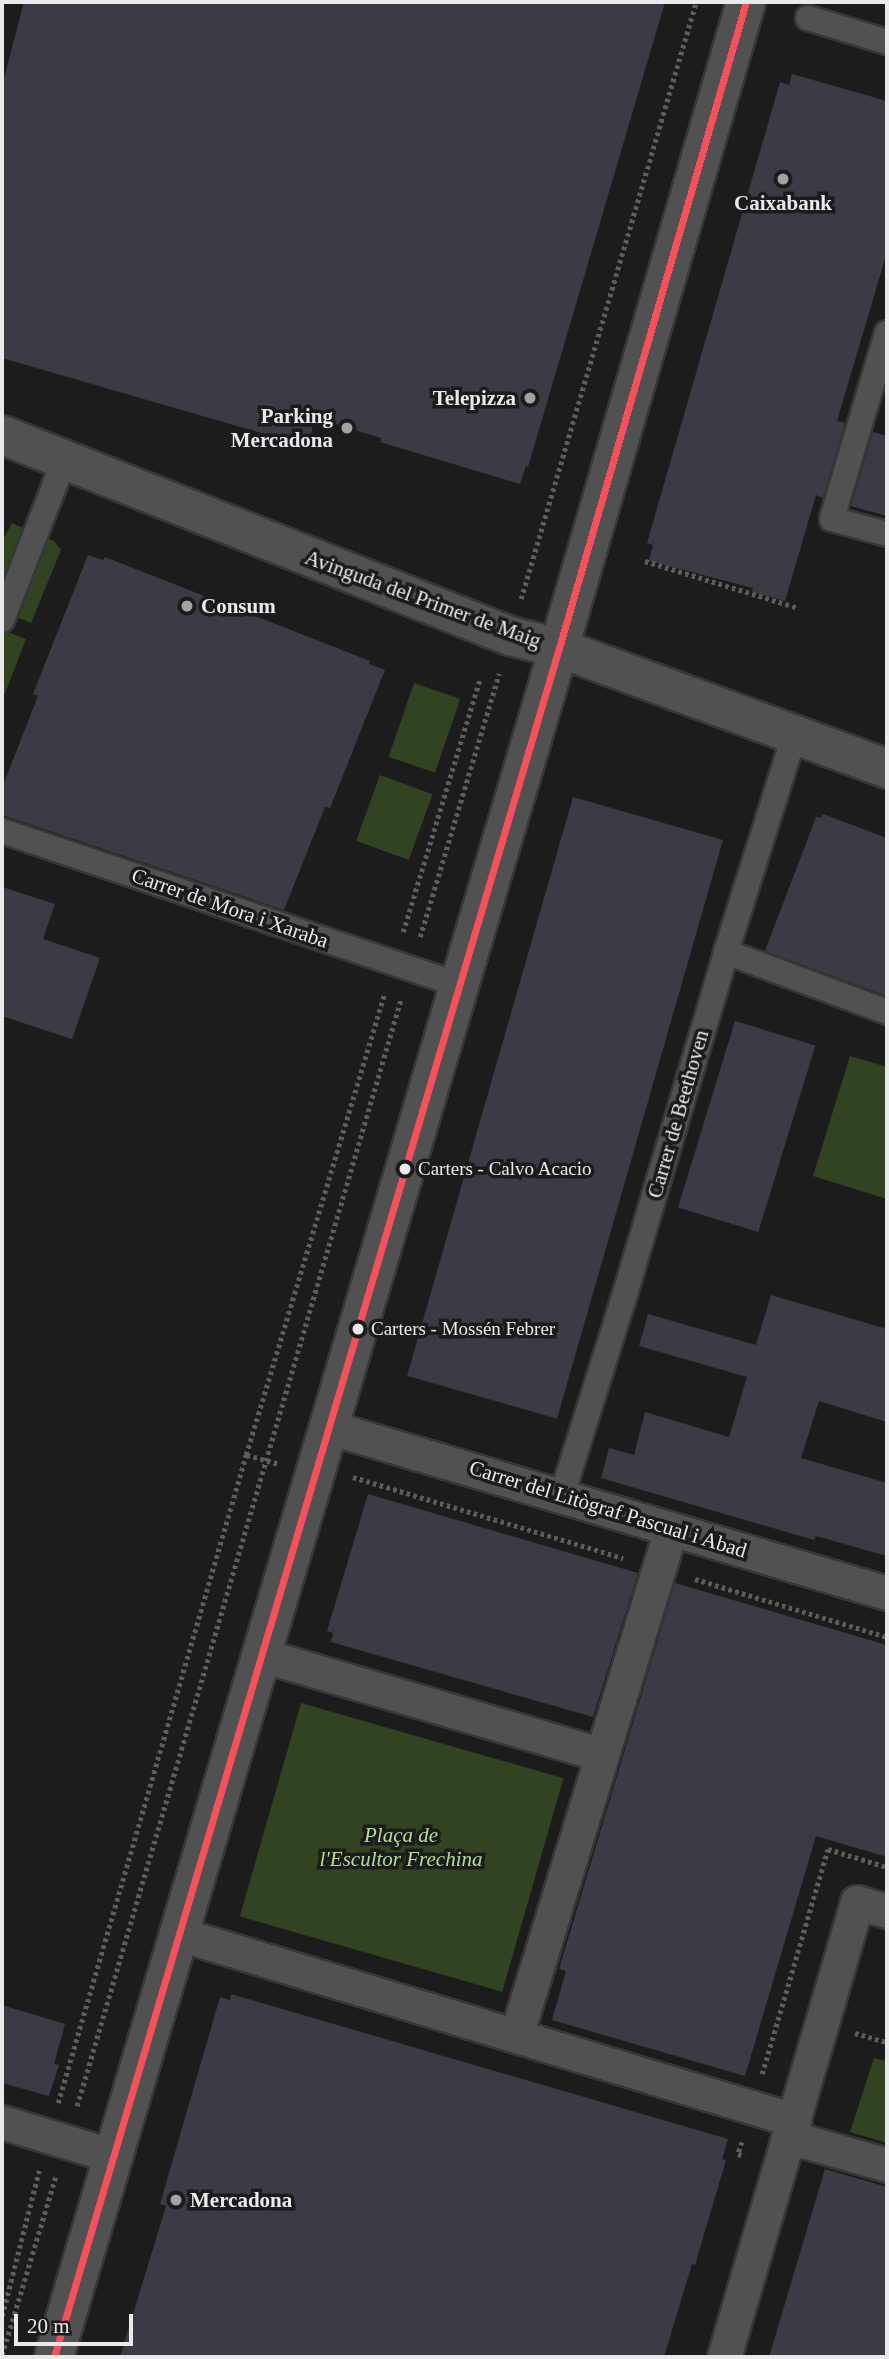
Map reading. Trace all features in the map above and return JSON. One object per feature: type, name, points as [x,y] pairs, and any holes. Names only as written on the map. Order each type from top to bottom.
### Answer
[{"type":"street","points":[[54,2357],[559,648],[746,2]]},
{"type":"street","points":[[808,18],[887,42]]},
{"type":"street","points":[[887,333],[832,519],[887,534]]},
{"type":"street","name":"Avinguda del Primer de Maig","points":[[2,435],[510,636],[559,648],[887,769]]},
{"type":"street","points":[[2,620],[64,461]]},
{"type":"street","name":"Carrer de Beethoven","points":[[562,1495],[795,733]]},
{"type":"street","name":"Carrer de Mora i Xaraba","points":[[2,831],[459,985]]},
{"type":"street","points":[[726,952],[887,1013]]},
{"type":"street","name":"Carrer del Litògraf Pascual i Abad","points":[[328,1427],[887,1592]]},
{"type":"street","points":[[516,2036],[671,1529]]},
{"type":"street","points":[[261,1655],[602,1755]]},
{"type":"street","points":[[724,2357],[857,1902],[887,1911]]},
{"type":"street","points":[[179,1934],[516,2036],[792,2128],[887,2165]]},
{"type":"street","points":[[2,2122],[113,2156]]},
{"type":"path","points":[[520,601],[696,2]]},
{"type":"path","points":[[645,561],[799,608]]},
{"type":"path","points":[[2,2355],[265,1461],[480,679]]},
{"type":"path","points":[[56,2108],[246,1455],[402,966],[495,687]]},
{"type":"path","points":[[246,1455],[278,1465]]},
{"type":"path","points":[[349,1486],[352,1477],[887,1637]]},
{"type":"path","points":[[2,2316],[41,2163]]},
{"type":"green space","points":[[12,523],[54,541],[61,550],[31,623],[2,611],[2,541]]},
{"type":"green space","points":[[2,630],[26,639],[2,701]]},
{"type":"green space","points":[[414,683],[460,699],[435,773],[389,757]]},
{"type":"green space","points":[[380,775],[433,794],[409,860],[356,841]]},
{"type":"green space","points":[[850,1056],[887,1067],[887,1199],[813,1176]]},
{"type":"green space","name":"Plaça de l'Escultor Frechina","points":[[301,1703],[563,1778],[502,1992],[240,1916]]},
{"type":"green space","points":[[874,2058],[887,2061],[887,2143],[850,2132]]},
{"type":"building","points":[[24,2],[665,2],[528,467],[526,466],[520,484],[380,442],[381,438],[315,418],[309,441],[293,437],[292,442],[2,358],[2,86]]},
{"type":"building","points":[[792,74],[887,101],[887,252],[837,421],[845,423],[823,498],[816,495],[785,601],[752,592],[753,588],[649,561],[653,545],[647,543],[780,82],[789,85]]},
{"type":"building","points":[[873,432],[887,436],[887,516],[851,506]]},
{"type":"building","points":[[88,555],[103,560],[105,557],[370,661],[369,664],[385,670],[330,808],[325,807],[284,910],[2,815],[2,788],[38,696],[33,694]]},
{"type":"building","points":[[573,797],[723,840],[557,1419],[407,1376]]},
{"type":"building","points":[[823,814],[887,838],[887,996],[765,951],[816,817],[821,818]]},
{"type":"building","points":[[2,887],[55,904],[43,939],[100,958],[72,1039],[2,1016]]},
{"type":"building","points":[[735,1021],[815,1046],[758,1232],[678,1207]]},
{"type":"building","points":[[771,1295],[887,1329],[887,1422],[819,1401],[801,1458],[887,1483],[887,1556],[816,1536],[814,1540],[601,1478],[609,1448],[634,1455],[645,1412],[729,1437],[747,1377],[639,1346],[648,1314],[756,1345]]},
{"type":"building","points":[[368,1494],[638,1573],[593,1717],[331,1642],[333,1633],[327,1631]]},
{"type":"building","points":[[675,1583],[887,1645],[887,1857],[816,1836],[745,2076],[552,2020],[566,1971],[559,1969]]},
{"type":"building","points":[[231,1994],[728,2139],[722,2159],[726,2160],[664,2357],[120,2357],[166,2206],[160,2204],[220,1997],[230,2000]]},
{"type":"building","points":[[2,2005],[65,2024],[54,2064],[59,2065],[49,2096],[2,2083]]},
{"type":"building","points":[[825,2169],[887,2187],[887,2357],[769,2357]]},
{"type":"transit line","points":[[54,2357],[559,648],[746,2]]},
{"type":"place","name":"Caixabank","points":[[783,179]]},
{"type":"place","name":"Telepizza","points":[[530,398]]},
{"type":"place","name":"Parking Mercadona","points":[[347,428]]},
{"type":"place","name":"Consum","points":[[187,606]]},
{"type":"place","name":"Carters - Calvo Acacio","points":[[405,1169]]},
{"type":"place","name":"Carters - Mossén Febrer","points":[[358,1329]]},
{"type":"place","name":"Mercadona","points":[[176,2200]]}]
